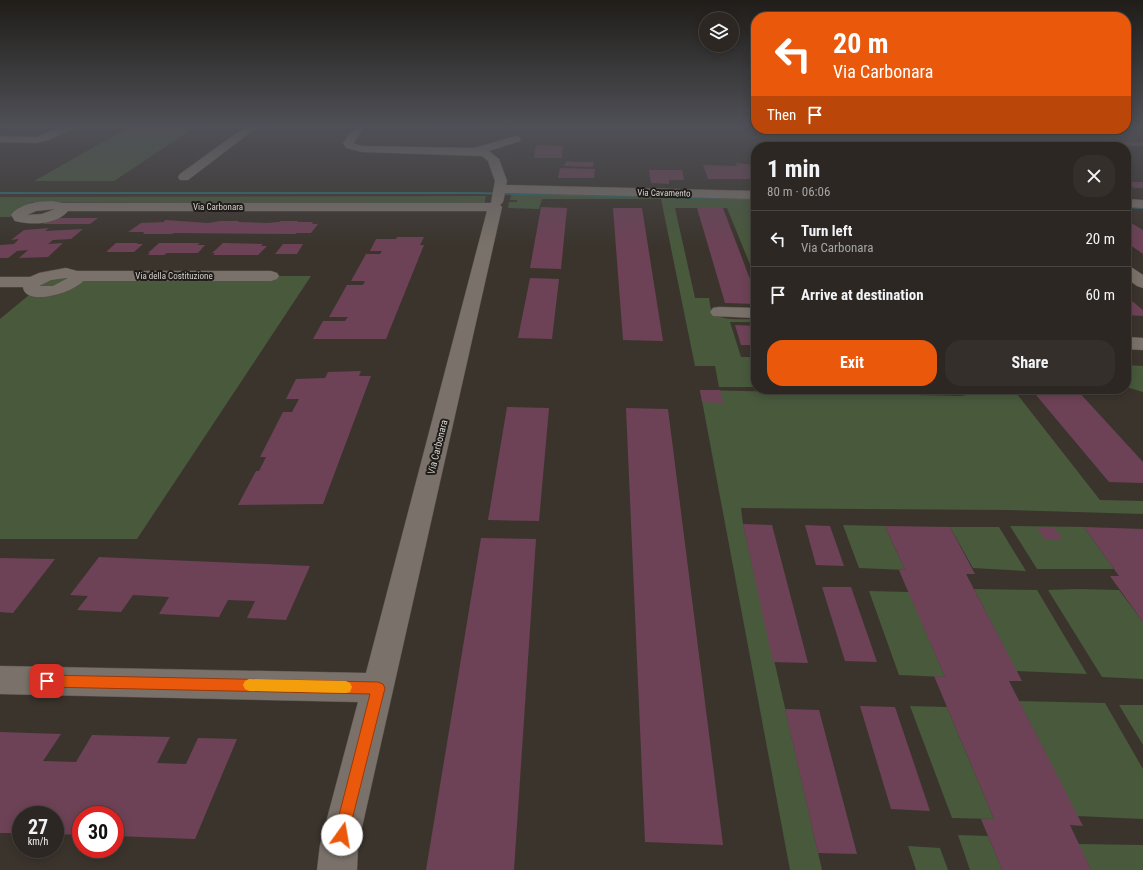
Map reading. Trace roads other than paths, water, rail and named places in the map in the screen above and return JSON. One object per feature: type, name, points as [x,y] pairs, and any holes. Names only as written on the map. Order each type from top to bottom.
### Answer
[{"type":"street","points":[[184,177],[200,166]]},
{"type":"street","points":[[495,166],[501,181],[497,198]]},
{"type":"street","name":"Via Cavamento","points":[[497,198],[751,195]]},
{"type":"street","name":"Via Carbonara","points":[[61,207],[497,198],[378,688],[334,862]]},
{"type":"street","points":[[1131,203],[1143,204]]},
{"type":"street","points":[[1131,213],[1143,213]]},
{"type":"street","name":"Via della Costituzione","points":[[0,282],[33,282],[58,274],[73,274],[77,276],[271,276]]},
{"type":"street","points":[[1131,274],[1143,283]]},
{"type":"street","points":[[719,312],[751,313]]},
{"type":"street","points":[[1131,343],[1143,344]]},
{"type":"street","points":[[0,680],[378,688]]},
{"type":"waterway","points":[[0,193],[475,193],[751,199]]},
{"type":"waterway","points":[[1131,207],[1143,208]]}]
